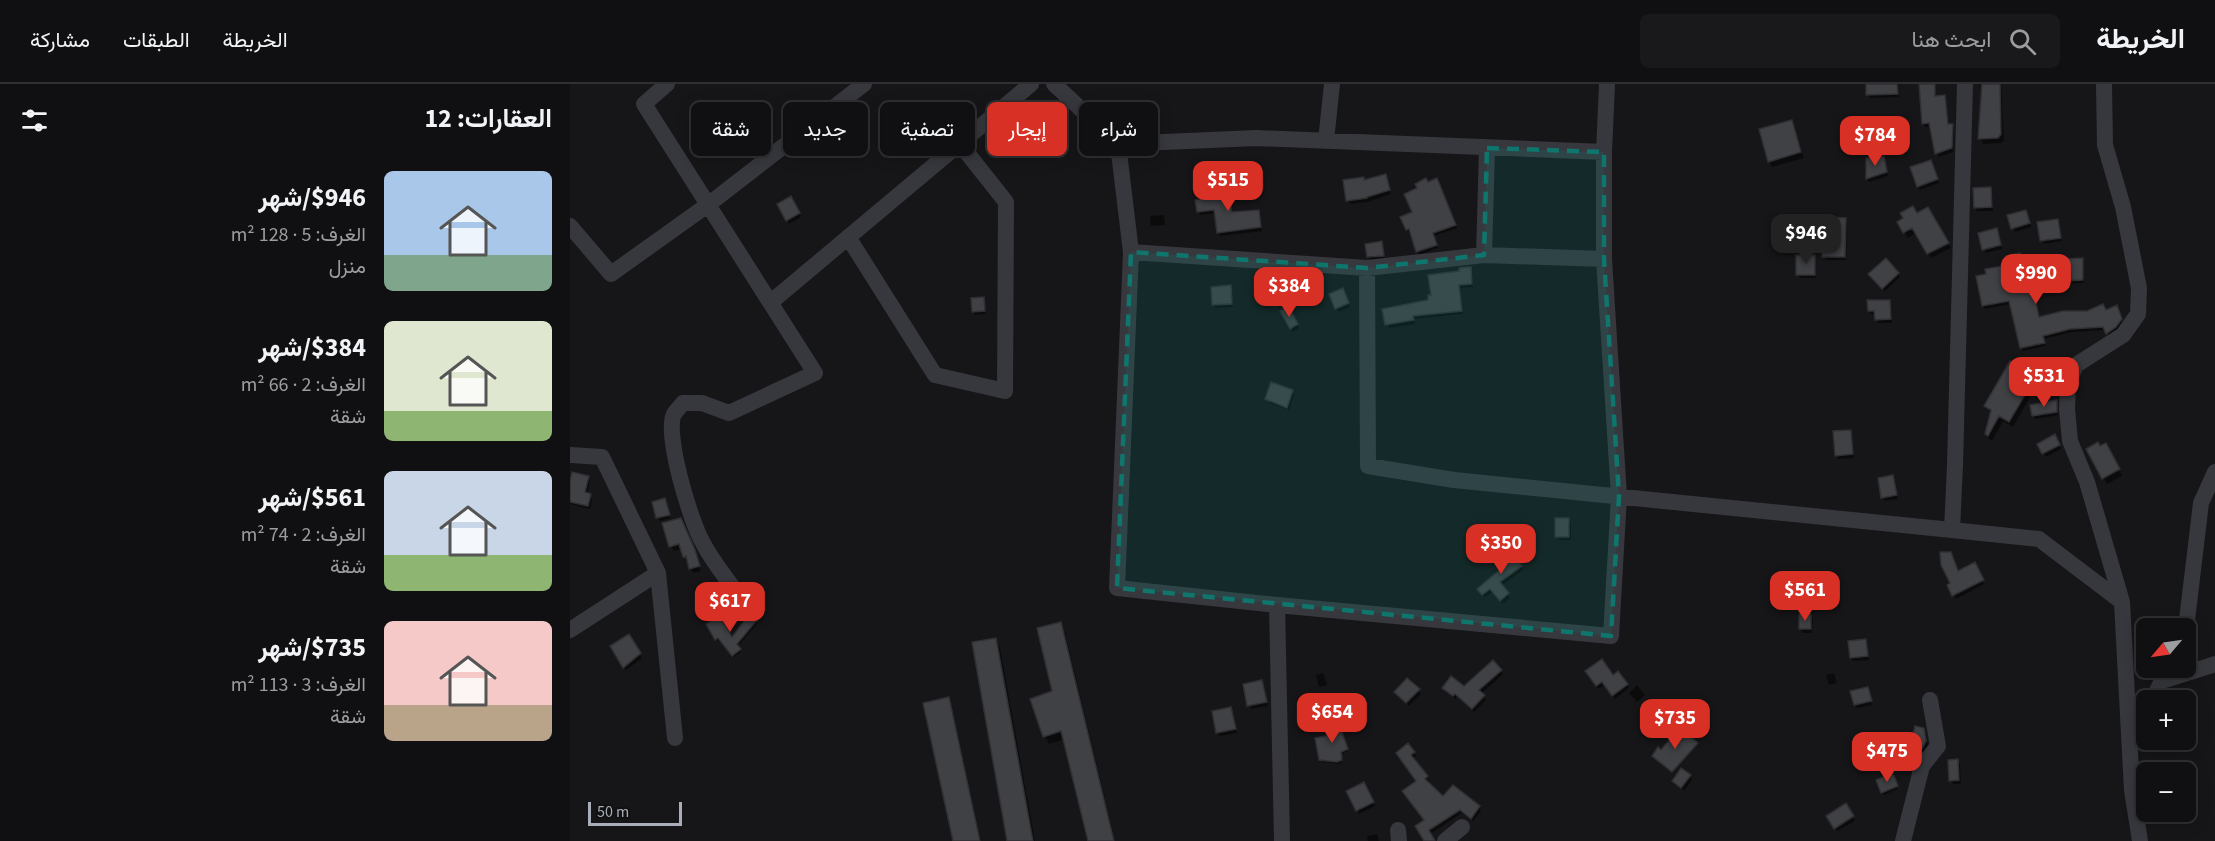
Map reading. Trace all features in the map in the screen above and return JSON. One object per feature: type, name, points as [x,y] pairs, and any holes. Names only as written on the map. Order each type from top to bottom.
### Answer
[{"type":"street","points":[[667,84],[644,104],[815,373],[729,413],[702,404],[682,403],[673,416],[673,443],[693,524],[720,570],[748,607]]},
{"type":"street","points":[[570,226],[611,274],[709,204],[864,84]]},
{"type":"street","points":[[975,131],[1031,84]]},
{"type":"street","points":[[1054,84],[1079,107]]},
{"type":"street","points":[[1326,141],[1332,84]]},
{"type":"street","points":[[1119,156],[1131,252],[1117,588],[1611,636],[1619,496],[1605,259],[1604,152],[1607,84]]},
{"type":"street","points":[[1952,530],[1965,84]]},
{"type":"street","points":[[2104,84],[2105,145],[2122,207],[2139,288],[2138,314],[2123,335],[2076,365],[2068,384],[2067,409],[2070,441],[2087,482],[2122,602],[2132,790],[2140,841]]},
{"type":"street","points":[[1158,142],[1256,138],[1604,152]]},
{"type":"street","points":[[1484,255],[1487,148]]},
{"type":"street","points":[[771,302],[946,156]]},
{"type":"street","points":[[848,237],[935,375],[1005,391],[1006,202],[970,156]]},
{"type":"street","points":[[1131,252],[1366,268],[1484,255],[1605,259]]},
{"type":"street","points":[[1366,268],[1368,466],[1454,480],[2039,539],[2122,602]]},
{"type":"street","points":[[570,454],[602,458],[657,573],[675,738]]},
{"type":"street","points":[[2187,618],[2200,503],[2215,472]]},
{"type":"street","points":[[570,630],[657,573]]},
{"type":"street","points":[[1277,605],[1282,841]]},
{"type":"street","points":[[2196,668],[2215,664]]},
{"type":"street","points":[[1903,841],[1922,766],[1938,746],[1930,700]]},
{"type":"street","points":[[2131,743],[2136,733]]},
{"type":"street","points":[[1445,841],[1462,827]]},
{"type":"highlighted area","points":[[1487,148],[1604,152],[1604,259],[1619,496],[1611,636],[1117,588],[1131,252],[1367,268],[1484,255]]},
{"type":"building","points":[[1866,84],[1897,84],[1898,94],[1866,95]]},
{"type":"building","points":[[1919,84],[1935,84],[1935,96],[1945,95],[1948,124],[1953,124],[1952,148],[1935,154],[1929,123],[1922,124]]},
{"type":"building","points":[[1982,84],[2000,84],[2001,134],[1998,138],[1978,139]]},
{"type":"building","points":[[1792,120],[1801,152],[1768,162],[1759,129]]},
{"type":"building","points":[[1884,156],[1887,172],[1866,179],[1866,158]]},
{"type":"building","points":[[1931,160],[1938,179],[1917,187],[1910,167]]},
{"type":"building","points":[[1386,174],[1390,190],[1367,198],[1346,201],[1343,180],[1364,177],[1364,180]]},
{"type":"building","points":[[1426,178],[1428,182],[1437,178],[1456,225],[1433,233],[1437,245],[1416,252],[1409,229],[1406,230],[1400,217],[1412,212],[1404,194],[1417,188],[1415,184]]},
{"type":"building","points":[[1227,182],[1232,212],[1259,210],[1261,227],[1217,233],[1214,210],[1197,212],[1195,200],[1217,196],[1216,183]]},
{"type":"building","points":[[1991,187],[1992,207],[1974,208],[1973,188]]},
{"type":"building","points":[[791,196],[800,213],[786,221],[777,204]]},
{"type":"building","points":[[1913,206],[1917,213],[1928,207],[1949,243],[1927,254],[1912,228],[1903,233],[1897,222],[1903,218],[1900,213]]},
{"type":"building","points":[[2026,210],[2030,223],[2011,229],[2007,215]]},
{"type":"building","points":[[1827,217],[1846,218],[1845,257],[1822,257],[1822,243],[1827,243]]},
{"type":"building","points":[[2058,219],[2061,238],[2040,241],[2037,222]]},
{"type":"building","points":[[1997,228],[2001,245],[1982,250],[1978,233]]},
{"type":"building","points":[[1382,241],[1384,256],[1367,257],[1365,244]]},
{"type":"building","points":[[2020,253],[2024,276],[2038,273],[2041,293],[2034,294],[2039,317],[2063,311],[2087,311],[2103,304],[2106,310],[2117,305],[2122,319],[2106,334],[2103,327],[2070,329],[2043,336],[2045,343],[2020,348],[2009,301],[1982,306],[1976,276],[1986,274],[1985,269],[2008,265],[2006,256]]},
{"type":"building","points":[[1796,255],[1815,255],[1815,275],[1796,275]]},
{"type":"building","points":[[1886,258],[1899,273],[1882,289],[1868,274]]},
{"type":"building","points":[[2083,258],[2083,280],[2064,281],[2063,259]]},
{"type":"building","points":[[1471,267],[1472,284],[1459,285],[1462,311],[1413,316],[1414,320],[1385,325],[1382,309],[1428,300],[1428,295],[1431,295],[1428,275]]},
{"type":"building","points":[[1231,285],[1232,304],[1212,305],[1211,287]]},
{"type":"building","points":[[1343,288],[1349,303],[1335,309],[1329,294]]},
{"type":"building","points":[[984,297],[985,311],[972,312],[971,298]]},
{"type":"building","points":[[1867,300],[1890,300],[1891,319],[1875,320],[1874,311],[1868,311]]},
{"type":"building","points":[[1288,306],[1298,324],[1290,329],[1280,311]]},
{"type":"building","points":[[2010,361],[2036,376],[2009,422],[1999,416],[1988,436],[1985,434],[1991,410],[1984,406]]},
{"type":"building","points":[[1271,382],[1293,390],[1287,408],[1265,399]]},
{"type":"building","points":[[2057,400],[2057,412],[2032,416],[2030,405]]},
{"type":"building","points":[[1851,430],[1853,454],[1835,456],[1833,431]]},
{"type":"building","points":[[2055,434],[2060,445],[2042,454],[2037,444]]},
{"type":"building","points":[[2098,442],[2100,446],[2106,443],[2120,469],[2102,479],[2086,449]]},
{"type":"building","points":[[572,472],[589,476],[585,492],[591,494],[588,506],[570,502]]},
{"type":"building","points":[[1893,475],[1897,495],[1881,498],[1878,478]]},
{"type":"building","points":[[665,498],[670,515],[656,518],[652,502]]},
{"type":"building","points":[[681,518],[700,566],[689,569],[686,556],[683,557],[679,544],[669,547],[662,523]]},
{"type":"building","points":[[1555,518],[1569,518],[1569,537],[1555,537]]},
{"type":"building","points":[[1509,548],[1522,566],[1500,582],[1509,593],[1500,601],[1490,589],[1482,595],[1477,589],[1503,567],[1496,557]]},
{"type":"building","points":[[1940,552],[1951,552],[1958,571],[1975,562],[1984,580],[1952,596],[1947,585],[1950,583],[1941,565]]},
{"type":"building","points":[[1799,614],[1811,614],[1811,629],[1799,629]]},
{"type":"building","points":[[720,616],[732,637],[747,617],[752,616],[757,620],[737,644],[741,649],[732,656],[718,638],[715,640],[706,624]]},
{"type":"building","points":[[1061,622],[1114,841],[1088,841],[1061,731],[1043,737],[1030,699],[1052,691],[1037,628]]},
{"type":"building","points":[[629,634],[641,653],[623,668],[610,646]]},
{"type":"building","points":[[996,638],[1033,841],[1007,841],[972,642]]},
{"type":"building","points":[[1866,639],[1868,656],[1850,658],[1848,641]]},
{"type":"building","points":[[1602,659],[1613,675],[1618,671],[1628,684],[1612,696],[1602,682],[1596,686],[1585,671]]},
{"type":"building","points":[[1493,660],[1502,670],[1479,690],[1485,695],[1472,709],[1455,694],[1453,696],[1442,688],[1451,676],[1464,686]]},
{"type":"building","points":[[1407,678],[1420,689],[1406,703],[1394,692]]},
{"type":"building","points":[[1262,680],[1267,702],[1247,706],[1243,684]]},
{"type":"building","points":[[1868,687],[1872,701],[1854,705],[1850,691]]},
{"type":"building","points":[[949,697],[980,841],[953,841],[923,703]]},
{"type":"building","points":[[1231,707],[1236,729],[1216,733],[1212,711]]},
{"type":"building","points":[[1338,721],[1348,749],[1341,752],[1342,760],[1337,762],[1319,760],[1315,738],[1330,735],[1326,726]]},
{"type":"building","points":[[1915,726],[1924,728],[1926,741],[1922,749],[1910,746]]},
{"type":"building","points":[[1680,727],[1698,743],[1672,772],[1652,756],[1658,747],[1661,750]]},
{"type":"building","points":[[1408,743],[1415,752],[1411,755],[1428,776],[1425,779],[1443,796],[1453,785],[1480,806],[1471,819],[1460,810],[1429,830],[1435,841],[1424,841],[1415,826],[1424,820],[1402,791],[1416,781],[1396,753]]},
{"type":"building","points":[[1958,759],[1959,780],[1949,781],[1948,760]]},
{"type":"building","points":[[1681,768],[1691,775],[1681,788],[1672,781]]},
{"type":"building","points":[[1893,773],[1898,786],[1881,793],[1876,780]]},
{"type":"building","points":[[1364,782],[1374,802],[1356,811],[1346,791]]},
{"type":"building","points":[[1846,803],[1854,816],[1834,829],[1826,816]]}]
